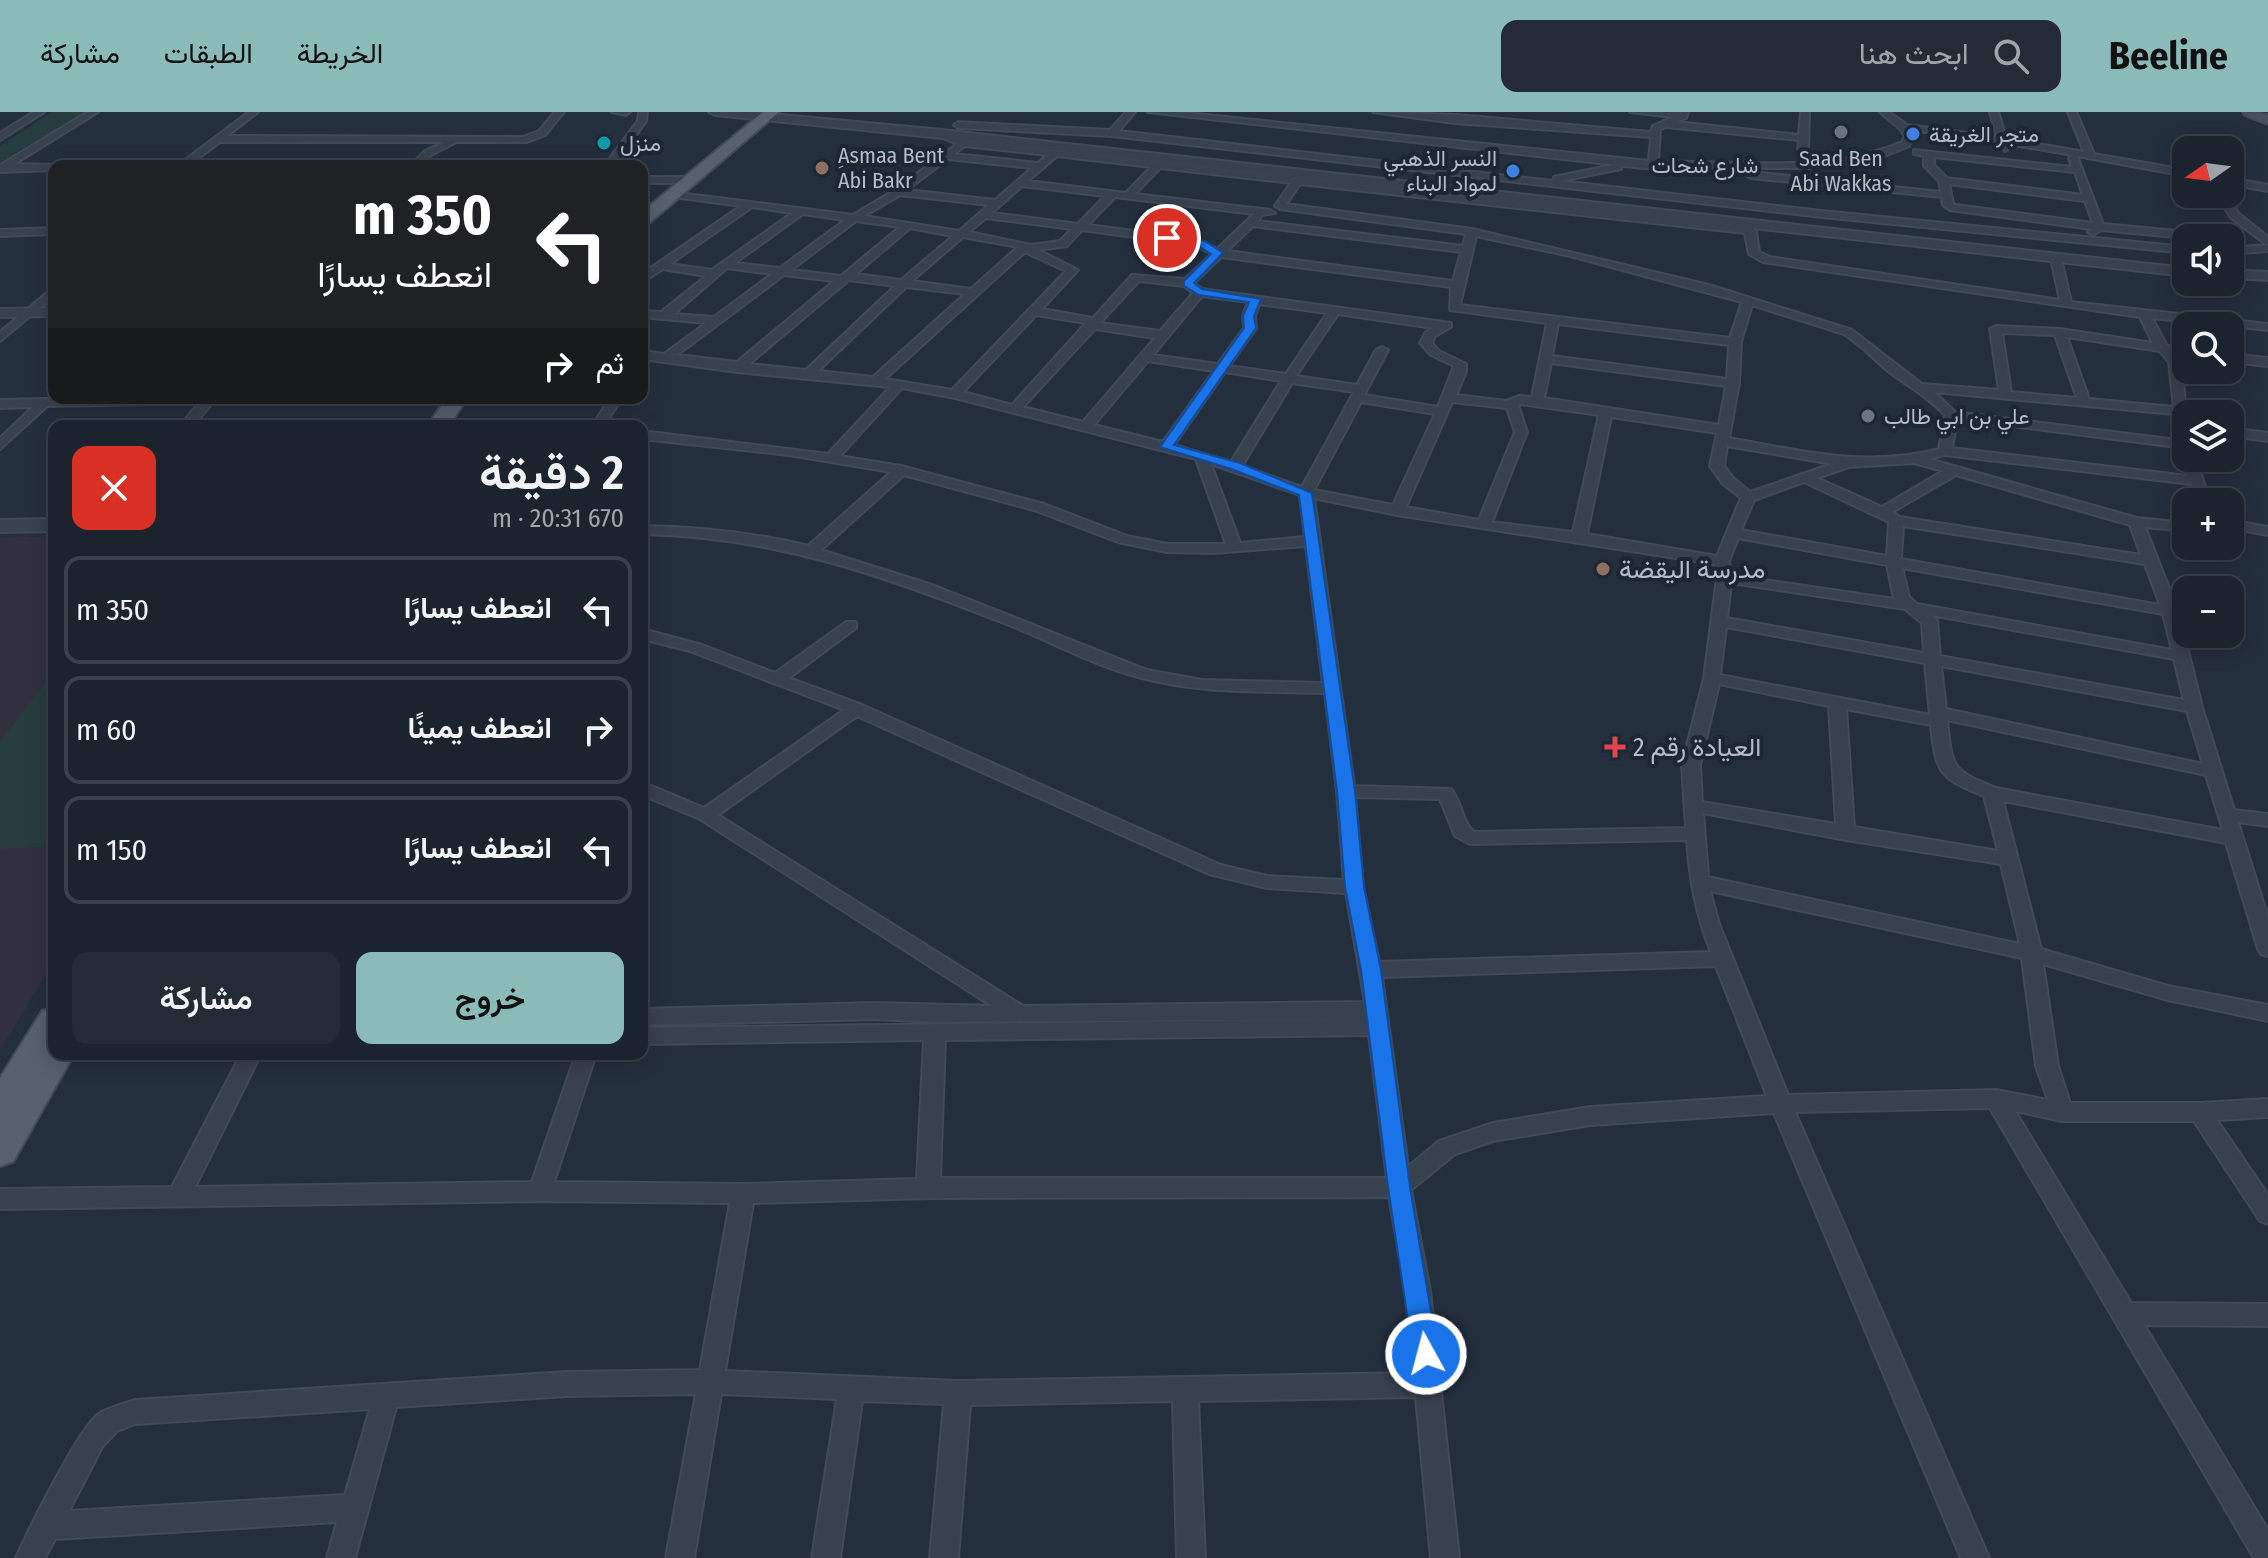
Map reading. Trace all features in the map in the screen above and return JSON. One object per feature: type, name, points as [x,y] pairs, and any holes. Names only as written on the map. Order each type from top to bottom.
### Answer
[{"type":"main road","points":[[2249,112],[2268,120]]},
{"type":"main road","points":[[648,211],[761,114]]},
{"type":"main road","points":[[0,1109],[48,1030]]},
{"type":"main road","points":[[0,1151],[53,1060]]},
{"type":"street","points":[[0,137],[40,112]]},
{"type":"street","points":[[2,168],[94,112]]},
{"type":"street","points":[[190,160],[254,112]]},
{"type":"street","points":[[218,139],[455,141],[530,138],[545,130],[560,112]]},
{"type":"street","points":[[616,112],[626,112]]},
{"type":"street","points":[[613,160],[642,121],[643,112]]},
{"type":"street","points":[[715,112],[951,129],[1822,218],[2172,249]]},
{"type":"street","points":[[815,112],[1750,228]]},
{"type":"street","points":[[951,129],[975,112]]},
{"type":"street","points":[[1112,133],[1131,112]]},
{"type":"street","points":[[1152,112],[1292,122],[1399,151],[1544,183],[2172,258]]},
{"type":"street","points":[[1377,112],[1656,135]]},
{"type":"street","points":[[1634,112],[1684,114]]},
{"type":"street","points":[[1804,164],[1802,138],[1805,112]]},
{"type":"street","points":[[1884,112],[1904,127],[1909,136],[1906,144],[1895,150]]},
{"type":"street","points":[[1994,112],[2009,161]]},
{"type":"street","points":[[2072,112],[2090,156]]},
{"type":"street","points":[[951,129],[1112,133],[1292,153],[1399,151],[1445,141],[1653,164],[1656,128],[1684,114]]},
{"type":"street","points":[[1445,141],[1456,117]]},
{"type":"street","points":[[1663,124],[1802,138]]},
{"type":"street","points":[[1292,153],[1309,127]]},
{"type":"street","points":[[1904,127],[2002,140],[2172,171]]},
{"type":"street","points":[[951,129],[963,143],[1053,155],[1523,206],[2172,271]]},
{"type":"street","points":[[421,160],[428,153],[455,141]]},
{"type":"street","points":[[665,359],[854,218],[898,192],[963,143]]},
{"type":"street","points":[[1895,150],[2078,170]]},
{"type":"street","name":"شارع شحات","points":[[1510,198],[1544,183],[1588,171],[1653,164],[1847,162],[1895,150]]},
{"type":"street","points":[[2072,153],[2099,227]]},
{"type":"street","points":[[1929,154],[1929,166],[1944,180],[2088,199]]},
{"type":"street","points":[[807,375],[904,283],[1053,155]]},
{"type":"street","points":[[946,156],[1039,166]]},
{"type":"street","points":[[1677,165],[1947,195]]},
{"type":"street","points":[[1128,196],[1157,166]]},
{"type":"street","points":[[2,168],[48,167]]},
{"type":"street","points":[[1944,180],[1948,205],[1953,208],[2172,234]]},
{"type":"street","points":[[648,181],[679,185],[750,204],[1018,242],[1073,270],[955,394]]},
{"type":"street","points":[[1187,283],[1249,223],[1259,215],[1275,210],[1297,181]]},
{"type":"street","points":[[1018,183],[1513,235],[1748,300],[1848,332],[1864,341],[1897,372],[1933,393],[1951,415],[2172,450]]},
{"type":"street","points":[[2244,184],[2268,188]]},
{"type":"street","points":[[898,192],[997,203]]},
{"type":"street","points":[[876,381],[971,292],[1025,248],[1063,244],[1112,195]]},
{"type":"street","points":[[648,275],[750,204]]},
{"type":"street","points":[[1519,218],[1523,206]]},
{"type":"street","points":[[2228,208],[2240,222],[2268,242]]},
{"type":"street","points":[[664,316],[725,265],[801,211]]},
{"type":"street","points":[[986,215],[1201,243],[1218,253],[1457,285]]},
{"type":"street","points":[[35,232],[48,222]]},
{"type":"street","points":[[1249,223],[1466,249]]},
{"type":"street","points":[[737,368],[908,225]]},
{"type":"street","points":[[2091,243],[2092,232],[2099,227]]},
{"type":"street","points":[[1750,228],[1754,254],[1767,260],[2145,315],[2268,327]]},
{"type":"street","points":[[0,233],[48,231]]},
{"type":"street","points":[[1397,511],[1460,372],[1460,364],[1435,353],[1426,343],[1430,334],[1446,326],[1454,308],[1472,232]]},
{"type":"street","points":[[2244,240],[2268,242]]},
{"type":"street","points":[[2244,250],[2268,248]]},
{"type":"street","points":[[2056,259],[2066,304]]},
{"type":"street","points":[[2261,262],[2268,274]]},
{"type":"street","points":[[725,265],[971,292]]},
{"type":"street","points":[[661,266],[715,274]]},
{"type":"street","points":[[2244,274],[2268,274]]},
{"type":"street","points":[[1016,408],[1136,277],[1187,283],[1199,292],[1446,326]]},
{"type":"street","points":[[1087,426],[1199,292]]},
{"type":"street","points":[[1166,447],[1250,328],[1249,316],[1255,299]]},
{"type":"street","points":[[1748,300],[1735,342],[1733,383],[1717,466],[1728,481],[1748,497]]},
{"type":"street","points":[[0,306],[41,307]]},
{"type":"street","points":[[0,313],[41,307]]},
{"type":"street","points":[[0,338],[41,307]]},
{"type":"street","points":[[1454,308],[1735,342]]},
{"type":"street","points":[[1235,466],[1335,310]]},
{"type":"street","points":[[1031,311],[1161,335]]},
{"type":"street","points":[[648,315],[717,321]]},
{"type":"street","points":[[2145,315],[2155,338],[2175,362],[2173,375],[2178,400]]},
{"type":"street","points":[[1537,401],[1554,318]]},
{"type":"street","points":[[2005,393],[1996,329],[2060,332],[2172,350]]},
{"type":"street","points":[[2060,332],[2084,401]]},
{"type":"street","points":[[1382,350],[1306,493],[1346,791],[1354,887],[1371,970],[1399,1187],[1418,1291],[1445,1558]]},
{"type":"street","points":[[648,356],[876,381],[955,394],[1202,456],[1306,493],[1397,511],[1579,537],[1908,606],[2181,656]]},
{"type":"street","points":[[1146,357],[1290,379],[1442,411]]},
{"type":"street","points":[[1546,359],[1733,383]]},
{"type":"street","points":[[2244,361],[2266,366]]},
{"type":"street","points":[[831,458],[899,384]]},
{"type":"street","points":[[1923,387],[2172,410]]},
{"type":"street","points":[[1448,398],[1510,405],[1519,400],[1537,401],[1606,412],[1847,463]]},
{"type":"street","points":[[0,445],[44,403]]},
{"type":"street","points":[[0,404],[48,403]]},
{"type":"street","points":[[191,420],[205,404]]},
{"type":"street","points":[[1484,525],[1521,432],[1510,405]]},
{"type":"street","points":[[1579,537],[1606,412]]},
{"type":"street","points":[[1945,451],[1951,415]]},
{"type":"street","points":[[2244,434],[2268,437]]},
{"type":"street","points":[[648,436],[749,445],[901,470],[1039,507],[1123,539],[1167,548],[1312,541]]},
{"type":"street","points":[[1975,1558],[1781,1104],[1709,924],[1699,882],[1691,765],[1712,678],[1723,569],[1732,533],[1748,497],[1847,463],[1915,459],[1945,451],[2197,481]]},
{"type":"street","points":[[1202,456],[1234,547]]},
{"type":"street","points":[[1915,459],[2136,522],[2172,526]]},
{"type":"street","points":[[810,552],[901,470]]},
{"type":"street","points":[[1890,517],[1955,470]]},
{"type":"street","points":[[2193,472],[2199,488]]},
{"type":"street","points":[[1804,477],[1890,517],[2152,561]]},
{"type":"street","points":[[0,517],[48,516]]},
{"type":"street","points":[[1890,517],[1894,564],[1902,599],[1929,621],[1943,758],[1947,771],[1992,793],[2234,838]]},
{"type":"street","points":[[2136,522],[2170,611],[2194,707],[2268,949]]},
{"type":"street","points":[[0,526],[48,525]]},
{"type":"street","points":[[2244,527],[2268,531]]},
{"type":"street","points":[[648,530],[754,537],[810,552],[905,581],[1131,670],[1160,678],[1198,684],[1330,688]]},
{"type":"street","points":[[1732,533],[2170,611]]},
{"type":"street","points":[[1720,621],[2194,707]]},
{"type":"street","points":[[777,679],[851,625]]},
{"type":"street","points":[[648,636],[696,648],[856,709],[1216,870],[1267,882],[1354,887]]},
{"type":"street","points":[[1712,678],[1940,717],[2216,772]]},
{"type":"street","points":[[1837,701],[1846,834]]},
{"type":"street","points":[[706,815],[856,709]]},
{"type":"street","points":[[648,791],[706,815],[1019,1013]]},
{"type":"street","points":[[1346,791],[1445,793],[1451,800],[1461,832],[1470,838],[1695,834]]},
{"type":"street","points":[[1992,793],[2031,953],[2047,1066],[2062,1112]]},
{"type":"street","points":[[1693,806],[2009,859]]},
{"type":"street","points":[[2228,815],[2268,820]]},
{"type":"street","points":[[1699,882],[2031,953],[2168,993],[2268,1013]]},
{"type":"street","points":[[1371,970],[1723,959]]},
{"type":"street","points":[[648,1017],[874,1011],[1377,1019]]},
{"type":"street","points":[[648,1036],[935,1033],[1377,1019]]},
{"type":"street","points":[[928,1188],[935,1033]]},
{"type":"street","points":[[180,1194],[248,1060]]},
{"type":"street","points":[[540,1191],[584,1060]]},
{"type":"street","points":[[1996,1099],[2268,1556]]},
{"type":"street","points":[[0,1199],[180,1194],[540,1191],[743,1194],[928,1188],[1399,1187],[1447,1147],[1493,1132],[1590,1116],[1781,1104],[1996,1099],[2062,1112],[2200,1112],[2268,1108]]},
{"type":"street","points":[[2200,1112],[2268,1214]]},
{"type":"street","points":[[680,1558],[743,1194]]},
{"type":"street","points":[[2124,1314],[2268,1315]]},
{"type":"street","points":[[30,1558],[93,1438],[108,1422],[135,1412],[567,1384],[712,1382],[958,1393],[1429,1385]]},
{"type":"street","points":[[826,1558],[851,1388]]},
{"type":"street","points":[[1185,1388],[1191,1558]]},
{"type":"street","points":[[944,1558],[958,1393]]},
{"type":"street","points":[[341,1558],[386,1396]]},
{"type":"street","points":[[45,1526],[356,1508]]},
{"type":"shaded area","points":[[48,536],[48,971],[0,1050],[0,538]]},
{"type":"green space","points":[[52,112],[85,112],[0,162],[0,146]]},
{"type":"green space","points":[[48,680],[48,840],[43,847],[0,849],[0,742]]},
{"type":"place","name":"Saad Ben Abi Wakkas","points":[[1841,132]]},
{"type":"place","name":"متجر الغريقة","points":[[1913,134]]},
{"type":"place","name":"منزل","points":[[604,143]]},
{"type":"place","name":"ِAsmaa Bent Abi Bakr","points":[[822,168]]},
{"type":"place","name":"النسر الذهبي لمواد البناء","points":[[1513,171]]},
{"type":"place","name":"علي بن ابي طالب","points":[[1868,416]]},
{"type":"place","name":"مدرسة اليقضة","points":[[1603,569]]},
{"type":"place","name":"العيادة رقم 2","points":[[1615,747]]},
{"type":"route","points":[[1167,238],[1201,243],[1218,253],[1187,283],[1199,292],[1255,299],[1249,316],[1250,328],[1166,447],[1235,466],[1306,493],[1346,791],[1354,887],[1371,970],[1399,1187],[1426,1354]]}]
